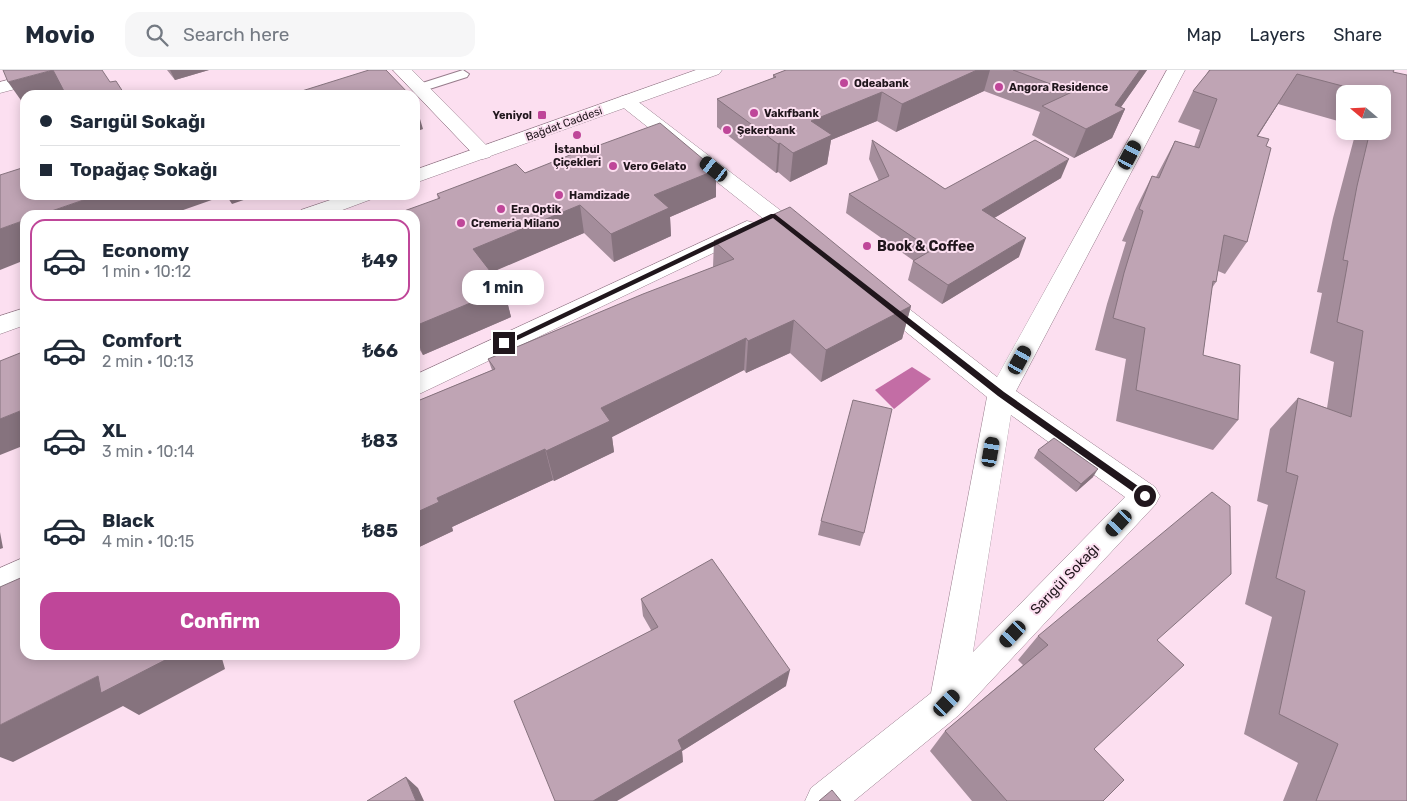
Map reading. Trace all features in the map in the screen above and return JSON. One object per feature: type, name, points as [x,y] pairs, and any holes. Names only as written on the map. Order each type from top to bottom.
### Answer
[{"type":"street","points":[[0,88],[66,70]]},
{"type":"street","points":[[402,70],[483,153]]},
{"type":"street","name":"Bağdat Caddesi","points":[[420,175],[714,70]]},
{"type":"street","points":[[947,703],[1001,394],[1176,70]]},
{"type":"street","points":[[626,101],[820,252]]},
{"type":"street","points":[[323,210],[351,200]]},
{"type":"street","points":[[420,384],[773,216]]},
{"type":"street","points":[[860,283],[1001,394]]},
{"type":"street","points":[[0,325],[20,318]]},
{"type":"street","name":"Sarıgül Sokağı","points":[[824,801],[947,703],[1145,496],[1001,394]]},
{"type":"street","points":[[0,582],[20,573]]},
{"type":"lane","points":[[420,88],[463,74]]},
{"type":"shaded area","points":[[912,367],[931,379],[894,409],[875,390]]},
{"type":"building","points":[[3,70],[53,70],[8,82]]},
{"type":"building","points":[[53,70],[102,70],[110,82],[116,81],[122,90],[63,90]]},
{"type":"building","points":[[369,70],[386,70],[405,90],[305,90]]},
{"type":"building","points":[[786,70],[977,70],[902,104],[882,92],[811,121],[832,135],[793,153],[717,99],[776,77],[773,75]]},
{"type":"building","points":[[1013,70],[1140,70],[1115,105],[1125,109],[1086,129],[1042,106],[1072,92]]},
{"type":"building","points":[[1210,70],[1394,70],[1393,72],[1407,75],[1407,801],[1316,801],[1338,744],[1279,714],[1305,591],[1276,578],[1298,476],[1286,472],[1298,398],[1351,417],[1363,331],[1337,322],[1348,261],[1343,260],[1368,140],[1391,140],[1391,85],[1339,85],[1297,74],[1257,136],[1269,139],[1266,146],[1271,148],[1247,242],[1224,235],[1216,282],[1213,281],[1203,355],[1240,365],[1238,420],[1136,390],[1145,328],[1113,318],[1124,273],[1143,211],[1139,209],[1152,176],[1159,178],[1175,141],[1199,148],[1217,99],[1193,91]]},
{"type":"building","points":[[660,123],[716,170],[654,195],[669,208],[611,234],[580,205],[473,249],[504,289],[420,324],[420,210],[407,210],[440,198],[437,194],[516,164],[525,173],[595,145],[597,146]]},
{"type":"building","points":[[872,140],[945,189],[1035,140],[1069,159],[982,210],[1026,238],[948,285],[913,261],[932,250],[849,194],[889,176]]},
{"type":"building","points":[[20,169],[20,200],[84,200],[54,210],[20,210],[20,222],[0,229],[0,175]]},
{"type":"building","points":[[790,207],[911,306],[826,350],[794,320],[748,341],[746,338],[601,408],[610,421],[437,498],[439,502],[420,511],[420,400],[495,369],[488,359],[643,294],[734,259],[714,241]]},
{"type":"building","points":[[20,353],[20,411],[0,419],[0,361]]},
{"type":"building","points":[[853,400],[892,409],[864,533],[821,521]]},
{"type":"building","points":[[1054,438],[1098,469],[1081,484],[1038,450]]},
{"type":"building","points":[[1212,492],[1230,506],[1231,574],[1157,640],[1184,665],[1094,749],[1124,780],[1103,801],[1007,801],[945,731],[1048,645],[1038,636]]},
{"type":"building","points":[[712,559],[790,670],[678,740],[682,749],[593,801],[555,801],[514,701],[658,627],[641,599]]},
{"type":"building","points":[[20,578],[20,660],[165,660],[101,693],[98,676],[0,725],[0,587]]},
{"type":"building","points":[[406,777],[416,801],[367,801]]},
{"type":"building","points":[[832,790],[841,801],[819,801]]},
{"type":"place","name":"Odeabank","points":[[844,83]]},
{"type":"place","name":"Angora Residence","points":[[999,87]]},
{"type":"place","name":"Vakıfbank","points":[[754,113]]},
{"type":"place","name":"Yeniyol","points":[[542,115]]},
{"type":"place","name":"Şekerbank","points":[[727,130]]},
{"type":"place","name":"İstanbul Çiçekleri","points":[[577,135]]},
{"type":"place","name":"Vero Gelato","points":[[613,166]]},
{"type":"place","name":"Hamdizade","points":[[559,195]]},
{"type":"place","name":"Era Optik","points":[[501,209]]},
{"type":"place","name":"Cremeria Milano","points":[[461,223]]},
{"type":"place","name":"Book & Coffee","points":[[867,246]]},
{"type":"route","points":[[504,343],[773,216],[1001,394],[1145,496]]}]
